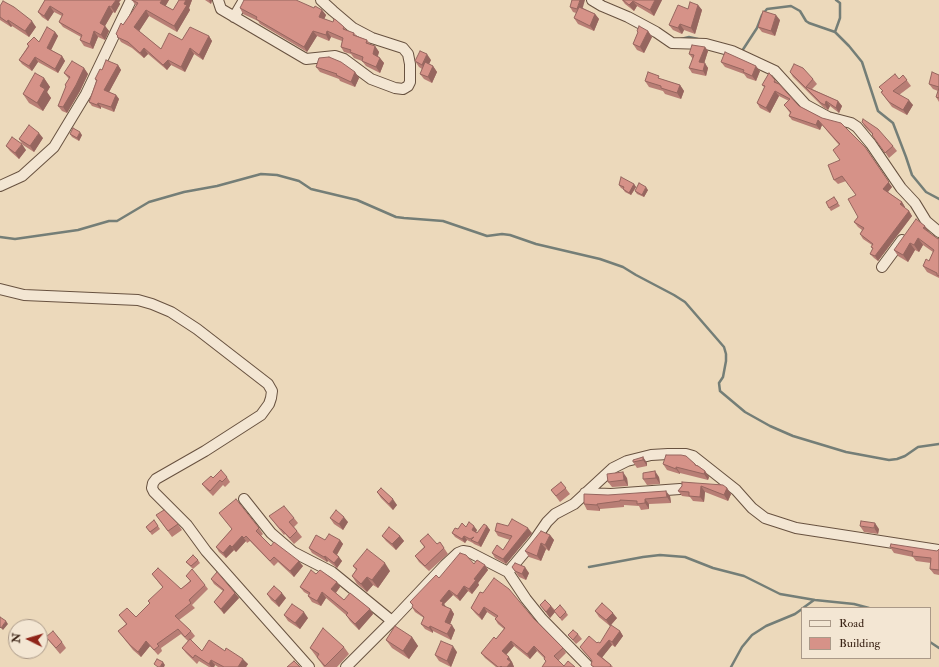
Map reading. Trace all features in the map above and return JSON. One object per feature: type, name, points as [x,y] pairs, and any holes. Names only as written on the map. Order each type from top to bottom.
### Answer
[{"type":"street","points":[[0,186],[22,176],[54,147],[86,94],[130,0]]},
{"type":"street","points":[[218,0],[221,9],[306,59],[335,56],[344,59],[371,79],[395,88],[403,88],[408,86],[410,82],[410,64],[408,54],[403,48],[372,38],[353,28],[321,0]]},
{"type":"street","points":[[234,17],[244,0]]},
{"type":"street","points":[[592,0],[656,32],[672,43],[706,44],[732,51],[775,71],[806,106],[828,117],[851,123],[857,127],[871,144],[901,188],[915,203],[920,217],[939,232]]},
{"type":"street","points":[[882,266],[909,232]]},
{"type":"street","points":[[0,289],[24,295],[138,300],[152,304],[172,312],[268,384],[272,391],[271,398],[269,404],[261,415],[205,451],[156,479],[152,488],[154,492],[187,525],[206,551],[309,667]]},
{"type":"street","points":[[508,572],[555,514],[574,504],[613,468],[627,461],[651,456],[686,454],[694,456],[736,490],[752,508],[765,518],[796,528],[939,550]]},
{"type":"street","points":[[585,493],[611,494],[680,489]]},
{"type":"street","points":[[244,499],[271,533],[293,552],[332,572],[392,621]]},
{"type":"street","points":[[346,667],[458,553],[463,551],[469,552],[508,572],[542,620],[589,667]]},
{"type":"building","points":[[45,0],[116,0],[111,7],[109,6],[100,23],[105,26],[101,35],[94,31],[90,44],[80,40],[82,35],[59,22],[63,14],[50,6],[44,16],[38,12]]},
{"type":"building","points":[[132,0],[162,0],[160,3],[173,10],[179,0],[186,0],[184,4],[187,5],[174,26],[146,10],[134,27],[161,49],[169,33],[182,40],[190,27],[209,36],[199,55],[190,48],[181,67],[168,60],[163,65],[144,48],[140,53],[128,42],[117,37],[118,36],[116,34],[121,23],[123,25],[138,3]]},
{"type":"building","points":[[244,0],[296,0],[314,8],[315,6],[322,10],[319,17],[333,22],[334,19],[336,20],[344,27],[343,29],[354,33],[353,35],[367,40],[366,43],[375,46],[373,54],[380,58],[376,67],[362,61],[363,57],[350,52],[351,50],[341,47],[343,38],[327,31],[326,35],[313,31],[304,47],[240,8]]},
{"type":"building","points":[[572,0],[580,0],[577,9],[570,7]]},
{"type":"building","points":[[623,0],[655,0],[650,10],[633,1],[629,5]]},
{"type":"building","points":[[3,1],[14,7],[32,21],[25,31],[8,20],[7,22],[0,17],[0,6]]},
{"type":"building","points":[[690,2],[698,5],[691,28],[680,24],[678,28],[669,25],[678,5],[688,9]]},
{"type":"building","points":[[579,7],[595,14],[590,26],[574,18]]},
{"type":"building","points":[[763,11],[776,15],[771,31],[758,27]]},
{"type":"building","points":[[639,26],[648,31],[640,47],[633,44]]},
{"type":"building","points":[[47,27],[55,32],[47,48],[62,56],[55,69],[35,57],[29,66],[19,60],[29,46],[27,44],[34,37],[39,42]]},
{"type":"building","points":[[692,45],[705,47],[699,62],[705,63],[703,71],[689,68],[694,55],[689,54]]},
{"type":"building","points":[[420,51],[427,54],[422,65],[415,61]]},
{"type":"building","points":[[725,52],[756,66],[752,76],[743,72],[744,70],[721,62]]},
{"type":"building","points":[[329,57],[341,62],[355,72],[351,82],[336,75],[337,74],[316,67],[319,58]]},
{"type":"building","points":[[106,60],[118,65],[104,90],[116,95],[111,107],[89,102],[97,80],[95,79],[100,69],[102,70]]},
{"type":"building","points":[[72,61],[84,68],[63,107],[58,106],[66,86],[65,85],[70,77],[64,73]]},
{"type":"building","points":[[425,62],[433,66],[428,77],[420,74]]},
{"type":"building","points":[[794,64],[803,68],[813,79],[806,87],[838,101],[836,108],[826,101],[825,105],[821,103],[790,72]]},
{"type":"building","points":[[648,72],[659,76],[658,78],[680,85],[677,93],[645,81]]},
{"type":"building","points":[[932,72],[939,75],[939,87],[929,84]]},
{"type":"building","points":[[35,73],[44,78],[40,86],[45,89],[37,103],[23,94]]},
{"type":"building","points":[[769,73],[775,80],[774,82],[779,84],[799,106],[822,118],[841,123],[865,147],[889,182],[883,189],[902,202],[900,204],[909,211],[875,256],[870,254],[873,244],[860,234],[864,228],[854,222],[858,217],[848,199],[856,195],[842,176],[834,180],[828,165],[840,160],[833,150],[840,144],[818,120],[816,125],[789,116],[791,112],[784,105],[790,99],[775,91],[766,108],[757,103],[765,86],[762,85]]},
{"type":"building","points":[[895,74],[899,79],[903,75],[907,80],[893,91],[909,100],[903,110],[889,102],[879,87]]},
{"type":"building","points":[[939,88],[939,98],[936,97]]},
{"type":"building","points":[[863,119],[878,129],[893,146],[885,153],[872,135],[873,134],[862,122]]},
{"type":"building","points":[[29,125],[39,133],[30,146],[19,139]]},
{"type":"building","points":[[73,128],[80,132],[77,138],[70,134]]},
{"type":"building","points":[[12,137],[22,144],[15,153],[6,146]]},
{"type":"building","points":[[621,177],[634,184],[629,193],[623,189],[624,187],[619,185]]},
{"type":"building","points":[[639,183],[646,187],[642,195],[635,191]]},
{"type":"building","points":[[834,197],[838,203],[829,208],[826,202]]},
{"type":"building","points":[[916,219],[925,226],[923,228],[938,239],[939,238],[939,276],[937,273],[923,266],[926,259],[929,261],[934,250],[918,238],[914,245],[910,243],[903,255],[894,250]]},
{"type":"building","points":[[666,455],[686,456],[695,465],[705,471],[704,474],[676,467],[676,469],[663,464]]},
{"type":"building","points":[[643,457],[643,460],[633,462],[633,460]]},
{"type":"building","points":[[221,470],[227,477],[222,482],[220,480],[210,491],[202,484],[211,476],[213,478]]},
{"type":"building","points":[[655,471],[656,478],[643,479],[643,473]]},
{"type":"building","points":[[623,472],[624,480],[608,482],[607,474]]},
{"type":"building","points":[[561,482],[566,488],[556,496],[551,490]]},
{"type":"building","points":[[682,482],[723,485],[727,488],[724,495],[701,486],[700,497],[689,496],[689,492],[678,491],[682,486]]},
{"type":"building","points":[[381,488],[393,499],[389,504],[377,492]]},
{"type":"building","points":[[666,491],[667,497],[645,499],[645,503],[637,504],[637,501],[620,500],[597,505],[584,504],[584,494],[608,495]]},
{"type":"building","points":[[236,499],[259,528],[256,531],[271,546],[274,542],[299,561],[290,571],[274,557],[270,561],[246,536],[244,538],[242,536],[232,547],[230,545],[223,553],[216,547],[232,529],[219,513]]},
{"type":"building","points":[[284,506],[294,518],[289,522],[297,531],[290,538],[269,516]]},
{"type":"building","points":[[164,510],[178,524],[168,531],[156,515]]},
{"type":"building","points":[[336,510],[344,517],[339,524],[330,518]]},
{"type":"building","points":[[512,519],[528,528],[503,559],[492,553],[497,545],[503,550],[512,536],[495,531],[497,523],[508,526]]},
{"type":"building","points":[[154,520],[158,526],[150,532],[146,527]]},
{"type":"building","points":[[861,521],[875,523],[874,528],[860,526]]},
{"type":"building","points":[[469,522],[474,526],[472,530],[477,533],[484,524],[487,526],[478,543],[471,540],[474,537],[470,539],[464,536],[462,539],[452,533],[455,528],[458,529],[462,523],[466,527]]},
{"type":"building","points":[[389,527],[400,536],[392,544],[382,536]]},
{"type":"building","points":[[541,531],[550,535],[545,545],[541,543],[537,556],[525,551]]},
{"type":"building","points":[[329,534],[340,540],[333,552],[339,557],[334,563],[325,556],[324,557],[309,548],[316,535],[325,540]]},
{"type":"building","points":[[428,534],[437,544],[440,542],[444,548],[425,566],[415,556],[425,547],[420,541]]},
{"type":"building","points":[[891,544],[937,551],[939,549],[939,570],[930,569],[931,558],[912,556],[913,552],[890,547]]},
{"type":"building","points":[[367,549],[385,563],[372,580],[367,577],[361,584],[352,576],[357,569],[353,566]]},
{"type":"building","points":[[460,553],[466,555],[474,564],[477,560],[485,565],[474,579],[476,580],[469,589],[464,586],[457,596],[449,590],[440,601],[443,602],[442,605],[451,609],[445,622],[452,625],[447,634],[430,626],[429,628],[421,624],[424,617],[412,607],[413,605],[410,602],[436,575],[439,578]]},
{"type":"building","points":[[193,555],[198,560],[191,566],[186,562]]},
{"type":"building","points":[[515,563],[525,567],[522,574],[515,571],[512,567]]},
{"type":"building","points":[[158,568],[181,589],[191,581],[186,576],[192,569],[205,585],[189,600],[191,603],[175,616],[191,631],[185,637],[178,629],[157,644],[159,646],[154,650],[146,641],[138,652],[118,631],[127,624],[119,615],[127,608],[136,617],[150,603],[148,601],[163,587],[152,574]]},
{"type":"building","points":[[311,570],[316,574],[320,570],[337,582],[331,589],[344,600],[350,593],[370,609],[355,624],[346,615],[348,613],[322,592],[317,601],[308,596],[310,593],[300,587]]},
{"type":"building","points":[[217,572],[235,593],[221,609],[214,602],[224,590],[211,579]]},
{"type":"building","points":[[494,578],[509,589],[534,619],[563,648],[554,656],[564,666],[568,661],[575,667],[542,667],[546,661],[544,659],[545,657],[534,646],[527,654],[511,641],[502,651],[509,657],[507,659],[511,662],[507,667],[498,667],[481,653],[494,637],[496,639],[505,628],[495,619],[498,616],[484,607],[479,615],[471,608],[480,592],[483,593]]},
{"type":"building","points":[[274,586],[282,593],[275,601],[267,594]]},
{"type":"building","points":[[545,600],[551,606],[546,612],[540,605]]},
{"type":"building","points":[[602,603],[613,613],[606,620],[595,611]]},
{"type":"building","points":[[292,604],[304,612],[295,623],[284,615]]},
{"type":"building","points":[[560,605],[566,612],[560,618],[554,611]]},
{"type":"building","points":[[0,617],[6,621],[1,628],[0,627]]},
{"type":"building","points":[[611,625],[620,631],[612,642],[609,640],[597,654],[611,665],[610,667],[594,667],[591,665],[592,661],[590,658],[580,647],[589,636],[597,643],[600,643]]},
{"type":"building","points":[[395,626],[412,637],[403,651],[386,640]]},
{"type":"building","points":[[323,628],[344,647],[325,666],[317,657],[319,654],[310,648]]},
{"type":"building","points":[[573,630],[578,634],[573,640],[568,635]]},
{"type":"building","points":[[53,631],[62,642],[56,648],[48,639],[48,635]]},
{"type":"building","points":[[190,639],[202,651],[209,640],[225,651],[226,648],[243,659],[238,667],[224,667],[211,660],[209,664],[195,655],[193,658],[182,648]]},
{"type":"building","points":[[441,641],[453,646],[447,661],[435,655]]},
{"type":"building","points":[[157,659],[163,662],[160,667],[154,664]]},
{"type":"building","points":[[294,661],[300,667],[287,667]]},
{"type":"waterway","points":[[836,0],[840,3],[840,18],[835,32],[862,62],[878,111],[893,123],[912,175],[926,192],[939,199]]},
{"type":"waterway","points":[[739,50],[742,51],[757,28],[762,15],[767,9],[791,6],[800,11],[809,23],[835,32]]},
{"type":"waterway","points":[[681,39],[689,37],[698,39]]},
{"type":"waterway","points":[[0,237],[15,239],[78,230],[109,221],[117,221],[149,202],[184,192],[217,186],[261,174],[277,175],[299,181],[311,189],[357,200],[396,217],[443,221],[487,236],[502,234],[510,235],[536,244],[600,259],[623,267],[685,302],[724,347],[726,361],[723,377],[719,383],[720,391],[745,412],[770,426],[793,436],[846,452],[889,460],[905,456],[918,447],[939,444]]},
{"type":"waterway","points":[[589,567],[660,555],[685,557],[713,568],[744,576],[780,594],[815,600],[854,604],[865,607]]},
{"type":"waterway","points":[[804,607],[814,600]]},
{"type":"waterway","points":[[731,667],[742,647],[752,635],[766,626],[795,614],[801,610]]},
{"type":"waterway","points":[[931,643],[939,648]]}]
